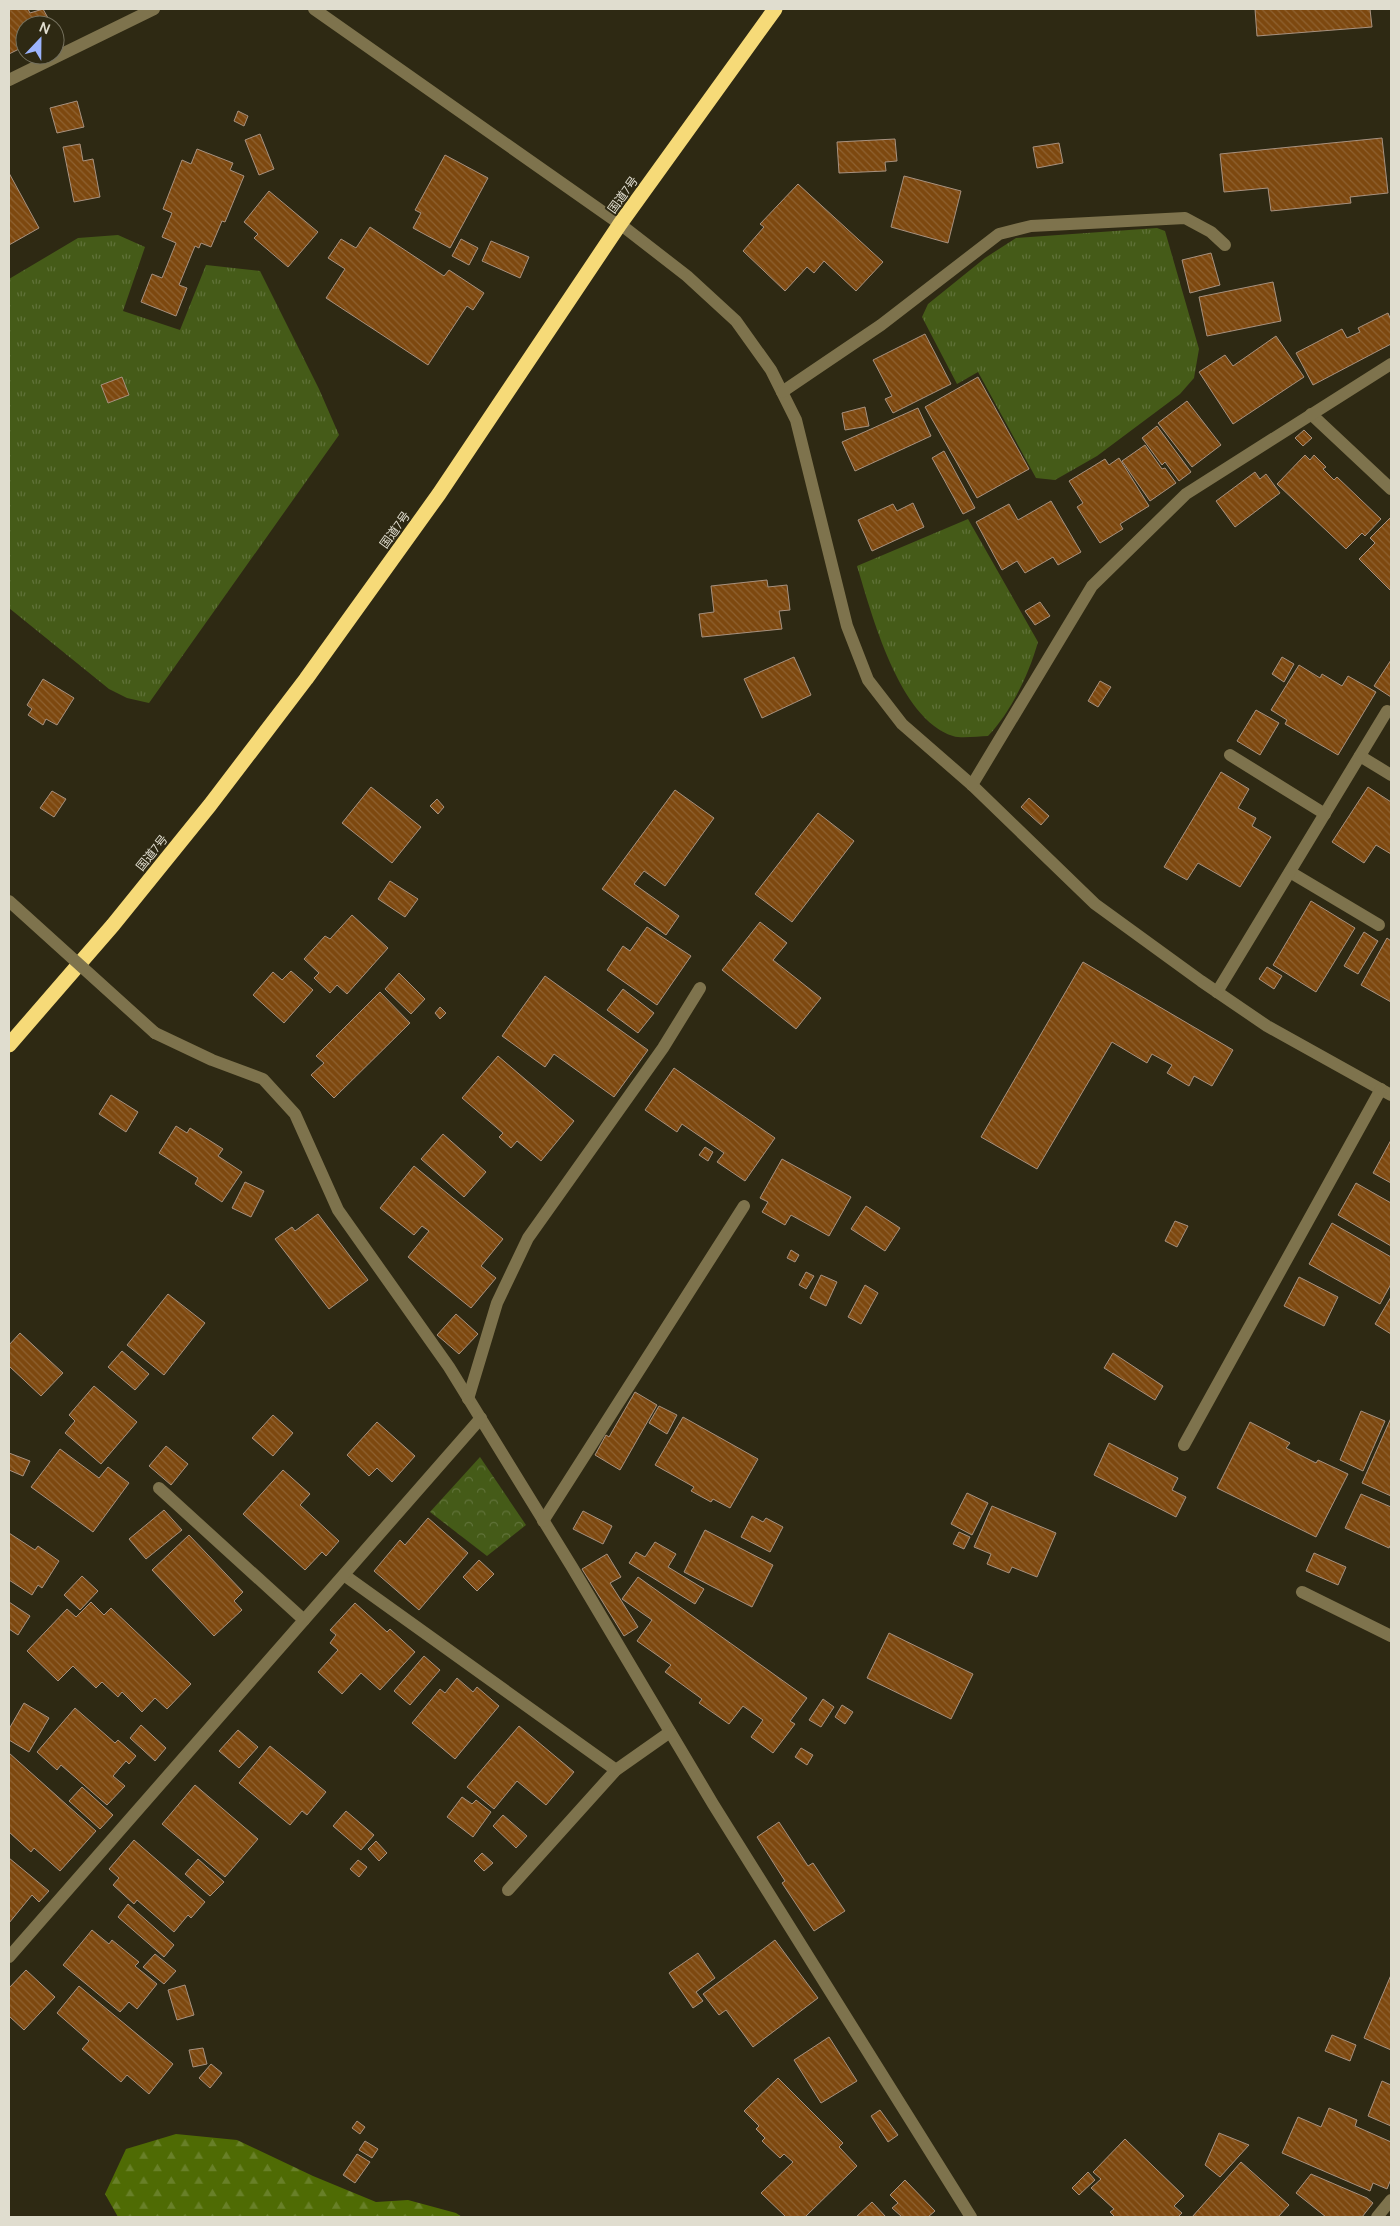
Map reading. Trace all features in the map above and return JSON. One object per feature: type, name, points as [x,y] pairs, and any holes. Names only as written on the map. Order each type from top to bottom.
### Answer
[{"type":"highway","name":"国道7号","points":[[9,1045],[113,926],[210,805],[306,678],[439,494],[620,224],[775,9]]},
{"type":"street","points":[[9,80],[154,9]]},
{"type":"street","points":[[314,9],[620,224],[686,276],[736,321],[771,370],[796,420],[847,626],[868,680],[902,724],[972,785],[1095,904],[1267,1026],[1386,1092],[1184,1445]]},
{"type":"street","points":[[782,392],[881,325],[1000,234],[1031,226],[1185,218],[1211,232],[1225,245]]},
{"type":"street","points":[[972,785],[1092,586],[1186,494],[1391,364]]},
{"type":"street","points":[[1311,414],[1391,489]]},
{"type":"street","points":[[1217,992],[1388,711]]},
{"type":"street","points":[[1230,755],[1325,814]]},
{"type":"street","points":[[1360,756],[1391,775]]},
{"type":"street","points":[[1290,872],[1379,925]]},
{"type":"street","points":[[9,901],[155,1032],[212,1060],[263,1079],[294,1114],[338,1210],[449,1367],[713,1804],[971,2217]]},
{"type":"street","points":[[468,1399],[496,1304],[528,1238],[663,1048],[700,988]]},
{"type":"street","points":[[543,1521],[744,1206]]},
{"type":"street","points":[[9,1957],[481,1418]]},
{"type":"street","points":[[159,1488],[304,1620]]},
{"type":"street","points":[[344,1575],[616,1770]]},
{"type":"street","points":[[1302,1592],[1391,1636]]},
{"type":"street","points":[[508,1890],[616,1770],[670,1732]]},
{"type":"street","points":[[1377,2217],[1391,2200]]},
{"type":"green space","points":[[1157,228],[1165,231],[1199,349],[1194,378],[1180,394],[1097,456],[1055,480],[1036,478],[978,372],[957,384],[922,317],[928,304],[985,258],[1016,238]]},
{"type":"green space","points":[[118,235],[145,247],[123,311],[180,330],[206,265],[260,271],[319,389],[339,435],[149,703],[127,698],[109,689],[9,608],[9,279],[78,238]]},
{"type":"green space","points":[[968,519],[1038,642],[1030,667],[1012,704],[988,736],[961,737],[953,736],[934,726],[917,709],[903,688],[890,663],[880,637],[857,566]]},
{"type":"green space","points":[[480,1457],[526,1525],[487,1556],[430,1512]]},
{"type":"green space","points":[[176,2134],[237,2140],[313,2176],[376,2202],[408,2200],[456,2213],[462,2217],[118,2217],[105,2194],[126,2149]]},
{"type":"building","points":[[9,9],[28,9],[30,13],[43,9],[46,15],[15,15],[15,51],[9,54]]},
{"type":"building","points":[[1255,9],[1370,9],[1372,27],[1257,36]]},
{"type":"building","points":[[77,101],[84,127],[57,133],[50,108]]},
{"type":"building","points":[[238,111],[248,116],[244,126],[234,121]]},
{"type":"building","points":[[260,134],[274,169],[259,175],[245,140]]},
{"type":"building","points":[[1382,138],[1388,193],[1350,197],[1351,203],[1271,211],[1268,188],[1224,192],[1220,154]]},
{"type":"building","points":[[895,139],[897,161],[885,162],[886,171],[839,173],[837,142]]},
{"type":"building","points":[[1059,143],[1063,163],[1037,168],[1033,147]]},
{"type":"building","points":[[80,144],[83,161],[93,159],[100,197],[74,202],[63,147]]},
{"type":"building","points":[[197,149],[233,163],[230,170],[244,176],[225,222],[222,221],[211,247],[201,243],[199,248],[195,246],[179,285],[187,288],[176,316],[141,302],[152,274],[162,278],[176,243],[162,237],[172,213],[163,209],[182,160],[191,164]]},
{"type":"building","points":[[445,155],[488,178],[450,248],[413,228],[421,213],[415,210]]},
{"type":"building","points":[[9,173],[39,228],[9,245]]},
{"type":"building","points":[[904,176],[961,191],[948,243],[891,227]]},
{"type":"building","points":[[798,184],[883,262],[856,291],[824,261],[814,273],[807,267],[785,291],[743,251],[764,227],[760,224]]},
{"type":"building","points":[[269,191],[318,232],[288,267],[254,238],[258,234],[244,222]]},
{"type":"building","points":[[370,227],[444,276],[449,270],[484,293],[473,310],[467,306],[428,365],[326,298],[345,269],[328,258],[341,239],[356,248]]},
{"type":"building","points":[[461,239],[478,248],[469,265],[452,256]]},
{"type":"building","points":[[491,241],[529,257],[520,278],[482,261]]},
{"type":"building","points":[[1211,253],[1220,285],[1190,293],[1182,260]]},
{"type":"building","points":[[1273,282],[1281,321],[1207,336],[1199,297]]},
{"type":"building","points":[[1388,313],[1391,320],[1391,344],[1313,385],[1296,353],[1342,329],[1347,338],[1360,332],[1358,328]]},
{"type":"building","points":[[925,334],[951,384],[893,413],[885,399],[892,396],[873,360]]},
{"type":"building","points":[[1276,336],[1304,377],[1233,424],[1199,372],[1225,355],[1233,366]]},
{"type":"building","points":[[122,377],[129,395],[108,403],[101,385]]},
{"type":"building","points":[[978,377],[1029,469],[977,498],[925,407]]},
{"type":"building","points":[[1187,401],[1221,445],[1192,467],[1158,423]]},
{"type":"building","points":[[865,407],[869,426],[845,430],[842,413]]},
{"type":"building","points":[[918,408],[931,436],[855,471],[842,442]]},
{"type":"building","points":[[1157,426],[1191,472],[1179,481],[1165,462],[1162,465],[1142,438]]},
{"type":"building","points":[[1304,430],[1312,438],[1303,446],[1295,438]]},
{"type":"building","points":[[1145,445],[1162,469],[1165,468],[1176,483],[1150,501],[1122,461]]},
{"type":"building","points":[[944,451],[975,508],[963,514],[932,458]]},
{"type":"building","points":[[1305,455],[1310,460],[1314,455],[1326,467],[1323,469],[1334,480],[1337,477],[1381,519],[1365,536],[1362,533],[1346,549],[1277,484]]},
{"type":"building","points":[[1119,458],[1149,506],[1120,524],[1123,529],[1100,543],[1077,507],[1083,503],[1069,481],[1105,459],[1109,465]]},
{"type":"building","points":[[1255,472],[1260,479],[1266,474],[1280,493],[1235,527],[1216,501]]},
{"type":"building","points":[[1051,501],[1081,552],[1058,565],[1053,557],[1025,573],[1017,561],[1002,570],[976,522],[1009,504],[1018,520]]},
{"type":"building","points":[[913,503],[924,527],[872,551],[858,520],[893,504],[897,511]]},
{"type":"building","points":[[1391,517],[1391,591],[1359,559],[1375,543],[1370,538]]},
{"type":"building","points":[[767,580],[768,587],[787,585],[790,610],[779,611],[782,629],[702,637],[699,614],[714,612],[711,586]]},
{"type":"building","points":[[1040,602],[1050,616],[1035,625],[1025,611]]},
{"type":"building","points":[[794,657],[811,695],[762,718],[744,679]]},
{"type":"building","points":[[1282,657],[1294,664],[1284,682],[1272,674]]},
{"type":"building","points":[[1391,660],[1391,697],[1374,686]]},
{"type":"building","points":[[1299,665],[1320,678],[1322,674],[1342,686],[1348,676],[1376,692],[1338,755],[1285,724],[1287,720],[1271,710]]},
{"type":"building","points":[[43,679],[74,698],[57,725],[46,719],[43,725],[28,715],[32,709],[27,705]]},
{"type":"building","points":[[1100,681],[1111,687],[1098,707],[1088,701]]},
{"type":"building","points":[[1256,710],[1279,723],[1260,755],[1237,741]]},
{"type":"building","points":[[1221,772],[1249,789],[1238,808],[1256,818],[1252,826],[1271,837],[1240,887],[1198,863],[1187,880],[1164,867]]},
{"type":"building","points":[[371,787],[421,827],[392,863],[342,823]]},
{"type":"building","points":[[1368,787],[1391,802],[1391,854],[1376,845],[1364,863],[1332,842]]},
{"type":"building","points":[[675,790],[714,818],[665,886],[644,871],[634,884],[679,916],[666,935],[602,889]]},
{"type":"building","points":[[52,791],[66,799],[54,817],[40,808]]},
{"type":"building","points":[[1029,798],[1049,816],[1041,825],[1021,807]]},
{"type":"building","points":[[437,799],[444,807],[438,814],[430,806]]},
{"type":"building","points":[[818,813],[854,841],[792,922],[755,894]]},
{"type":"building","points":[[390,881],[418,899],[405,917],[378,899]]},
{"type":"building","points":[[1311,901],[1355,928],[1316,992],[1273,965]]},
{"type":"building","points":[[352,915],[388,948],[347,994],[337,985],[330,993],[314,978],[319,973],[304,959],[325,936],[330,939]]},
{"type":"building","points":[[760,922],[787,943],[773,960],[821,998],[796,1029],[722,970]]},
{"type":"building","points":[[647,927],[691,956],[657,1005],[607,970],[623,946],[630,951]]},
{"type":"building","points":[[1364,932],[1378,941],[1358,974],[1344,966]]},
{"type":"building","points":[[1387,938],[1391,941],[1391,1002],[1361,985]]},
{"type":"building","points":[[1083,962],[1233,1050],[1212,1086],[1194,1076],[1189,1086],[1167,1073],[1172,1065],[1152,1054],[1147,1063],[1112,1042],[1037,1169],[981,1137]]},
{"type":"building","points":[[1267,967],[1282,976],[1274,989],[1259,979]]},
{"type":"building","points":[[291,971],[313,990],[284,1023],[253,995],[273,972],[282,980]]},
{"type":"building","points":[[399,973],[425,999],[411,1014],[385,989]]},
{"type":"building","points":[[545,976],[648,1050],[614,1097],[554,1054],[545,1067],[502,1036]]},
{"type":"building","points":[[623,989],[654,1013],[638,1033],[607,1010]]},
{"type":"building","points":[[380,992],[410,1023],[334,1098],[311,1075],[324,1063],[316,1056]]},
{"type":"building","points":[[440,1007],[446,1013],[440,1019],[435,1013]]},
{"type":"building","points":[[498,1056],[574,1121],[541,1161],[517,1141],[511,1148],[499,1137],[503,1133],[462,1098]]},
{"type":"building","points":[[674,1068],[775,1138],[745,1181],[717,1162],[724,1153],[682,1124],[677,1132],[645,1110]]},
{"type":"building","points":[[111,1095],[138,1112],[126,1132],[99,1114]]},
{"type":"building","points":[[176,1126],[187,1133],[190,1128],[223,1149],[218,1156],[242,1172],[222,1202],[195,1184],[198,1178],[159,1153]]},
{"type":"building","points":[[443,1134],[486,1172],[464,1197],[421,1159]]},
{"type":"building","points":[[1391,1140],[1391,1183],[1373,1173]]},
{"type":"building","points":[[705,1147],[713,1152],[708,1161],[699,1155]]},
{"type":"building","points":[[782,1159],[851,1197],[829,1236],[791,1215],[785,1225],[762,1212],[768,1202],[760,1198]]},
{"type":"building","points":[[414,1166],[503,1239],[481,1266],[496,1278],[471,1308],[408,1257],[429,1231],[422,1226],[414,1235],[380,1208]]},
{"type":"building","points":[[245,1182],[264,1191],[251,1217],[232,1208]]},
{"type":"building","points":[[1356,1183],[1391,1203],[1391,1246],[1338,1215]]},
{"type":"building","points":[[866,1206],[900,1228],[885,1251],[851,1229]]},
{"type":"building","points":[[318,1214],[368,1280],[329,1309],[275,1239],[292,1227],[295,1231]]},
{"type":"building","points":[[1175,1221],[1188,1226],[1177,1247],[1165,1241]]},
{"type":"building","points":[[1332,1223],[1391,1257],[1391,1284],[1380,1304],[1309,1264]]},
{"type":"building","points":[[791,1250],[799,1255],[795,1262],[787,1258]]},
{"type":"building","points":[[806,1272],[814,1276],[806,1289],[799,1285]]},
{"type":"building","points":[[821,1275],[837,1282],[826,1306],[810,1298]]},
{"type":"building","points":[[1299,1277],[1338,1297],[1324,1326],[1284,1306]]},
{"type":"building","points":[[865,1285],[878,1293],[861,1324],[848,1317]]},
{"type":"building","points":[[168,1294],[205,1323],[164,1375],[127,1345]]},
{"type":"building","points":[[1391,1297],[1391,1334],[1375,1324]]},
{"type":"building","points":[[456,1314],[478,1334],[459,1354],[437,1335]]},
{"type":"building","points":[[20,1333],[63,1373],[41,1396],[9,1366],[9,1345]]},
{"type":"building","points":[[122,1351],[149,1374],[135,1390],[108,1367]]},
{"type":"building","points":[[1113,1353],[1163,1386],[1155,1400],[1104,1368]]},
{"type":"building","points":[[94,1386],[137,1422],[101,1464],[65,1433],[75,1421],[69,1415]]},
{"type":"building","points":[[635,1392],[657,1405],[620,1470],[595,1455],[606,1435],[609,1437]]},
{"type":"building","points":[[659,1406],[677,1415],[667,1434],[649,1423]]},
{"type":"building","points":[[1361,1411],[1385,1421],[1363,1471],[1340,1460]]},
{"type":"building","points":[[273,1415],[293,1433],[273,1456],[252,1438]]},
{"type":"building","points":[[683,1417],[758,1459],[730,1508],[713,1499],[711,1502],[691,1491],[694,1487],[655,1465]]},
{"type":"building","points":[[1391,1418],[1391,1496],[1362,1483]]},
{"type":"building","points":[[377,1422],[415,1456],[392,1482],[377,1468],[369,1476],[347,1455]]},
{"type":"building","points":[[1250,1422],[1290,1443],[1286,1448],[1316,1463],[1318,1460],[1348,1474],[1316,1537],[1217,1488]]},
{"type":"building","points":[[1109,1443],[1178,1478],[1172,1490],[1186,1497],[1176,1517],[1094,1475]]},
{"type":"building","points":[[166,1446],[188,1464],[171,1485],[149,1466]]},
{"type":"building","points":[[60,1449],[99,1478],[108,1467],[129,1483],[93,1532],[31,1487]]},
{"type":"building","points":[[9,1453],[30,1461],[23,1476],[9,1470]]},
{"type":"building","points":[[283,1470],[310,1494],[300,1505],[339,1541],[326,1556],[322,1552],[305,1570],[243,1514]]},
{"type":"building","points":[[967,1493],[988,1503],[972,1535],[951,1524]]},
{"type":"building","points":[[1361,1494],[1391,1507],[1391,1544],[1389,1548],[1345,1528]]},
{"type":"building","points":[[992,1506],[1056,1533],[1037,1577],[1012,1567],[1009,1573],[987,1564],[991,1554],[974,1547]]},
{"type":"building","points":[[164,1510],[182,1530],[146,1559],[129,1539]]},
{"type":"building","points":[[583,1511],[612,1526],[603,1544],[573,1529]]},
{"type":"building","points":[[752,1516],[763,1522],[766,1518],[783,1527],[770,1552],[741,1537]]},
{"type":"building","points":[[428,1518],[468,1553],[419,1610],[374,1571],[400,1540],[405,1545]]},
{"type":"building","points":[[705,1530],[773,1565],[752,1607],[684,1572]]},
{"type":"building","points":[[959,1532],[970,1537],[964,1549],[953,1544]]},
{"type":"building","points":[[9,1533],[35,1550],[38,1546],[59,1561],[42,1588],[38,1585],[32,1595],[9,1580]]},
{"type":"building","points":[[189,1535],[243,1592],[234,1601],[242,1610],[214,1636],[152,1570]]},
{"type":"building","points":[[655,1542],[676,1554],[668,1567],[704,1589],[695,1604],[629,1563],[636,1552],[645,1557]]},
{"type":"building","points":[[1314,1553],[1346,1567],[1338,1585],[1306,1571]]},
{"type":"building","points":[[607,1554],[621,1577],[610,1583],[638,1627],[624,1636],[582,1569]]},
{"type":"building","points":[[479,1560],[494,1574],[477,1591],[463,1577]]},
{"type":"building","points":[[82,1576],[98,1591],[80,1610],[64,1595]]},
{"type":"building","points":[[638,1577],[807,1698],[790,1721],[795,1724],[773,1753],[751,1737],[763,1720],[743,1706],[729,1724],[699,1703],[702,1699],[665,1672],[671,1665],[637,1641],[652,1620],[622,1599]]},
{"type":"building","points":[[9,1602],[30,1616],[18,1635],[9,1629]]},
{"type":"building","points":[[91,1602],[104,1615],[111,1608],[191,1684],[167,1709],[155,1698],[142,1712],[122,1692],[118,1697],[102,1682],[96,1688],[73,1666],[58,1681],[27,1651],[67,1609],[76,1617]]},
{"type":"building","points":[[355,1603],[387,1632],[390,1629],[415,1652],[380,1690],[361,1673],[342,1694],[318,1672],[338,1650],[330,1643],[336,1635],[330,1630]]},
{"type":"building","points":[[889,1633],[973,1674],[951,1719],[867,1678]]},
{"type":"building","points":[[424,1656],[440,1670],[410,1705],[394,1691]]},
{"type":"building","points":[[457,1678],[473,1692],[477,1687],[499,1706],[455,1759],[412,1723],[440,1689],[445,1693]]},
{"type":"building","points":[[823,1699],[834,1707],[821,1727],[809,1720]]},
{"type":"building","points":[[24,1703],[49,1718],[29,1752],[9,1740],[9,1729]]},
{"type":"building","points":[[842,1705],[853,1712],[845,1724],[835,1717]]},
{"type":"building","points":[[75,1708],[115,1743],[118,1740],[136,1756],[129,1764],[126,1761],[113,1776],[125,1786],[107,1805],[61,1765],[57,1770],[37,1752]]},
{"type":"building","points":[[141,1725],[166,1748],[155,1761],[130,1738]]},
{"type":"building","points":[[519,1726],[574,1772],[546,1805],[517,1781],[494,1809],[467,1787]]},
{"type":"building","points":[[238,1730],[258,1747],[239,1768],[219,1751]]},
{"type":"building","points":[[270,1746],[326,1792],[307,1815],[302,1811],[290,1825],[239,1783]]},
{"type":"building","points":[[801,1748],[813,1755],[807,1765],[795,1757]]},
{"type":"building","points":[[9,1753],[96,1831],[60,1871],[34,1848],[31,1852],[9,1832]]},
{"type":"building","points":[[195,1785],[258,1839],[225,1877],[162,1824]]},
{"type":"building","points":[[82,1787],[113,1815],[100,1829],[69,1801]]},
{"type":"building","points":[[462,1797],[472,1804],[476,1800],[491,1812],[473,1837],[447,1817]]},
{"type":"building","points":[[346,1811],[374,1835],[361,1850],[333,1826]]},
{"type":"building","points":[[503,1815],[527,1836],[516,1848],[493,1826]]},
{"type":"building","points":[[779,1822],[808,1866],[813,1863],[845,1911],[814,1931],[782,1883],[785,1881],[757,1837]]},
{"type":"building","points":[[134,1840],[205,1902],[191,1918],[188,1915],[174,1932],[137,1900],[134,1904],[113,1885],[119,1878],[109,1869]]},
{"type":"building","points":[[376,1841],[387,1853],[379,1861],[368,1849]]},
{"type":"building","points":[[482,1853],[493,1863],[484,1871],[474,1861]]},
{"type":"building","points":[[9,1858],[49,1891],[39,1902],[32,1895],[9,1923]]},
{"type":"building","points":[[198,1859],[224,1882],[210,1896],[185,1874]]},
{"type":"building","points":[[358,1860],[367,1867],[359,1877],[350,1869]]},
{"type":"building","points":[[128,1904],[174,1945],[164,1957],[118,1917]]},
{"type":"building","points":[[92,1930],[109,1944],[112,1940],[139,1962],[135,1966],[157,1984],[137,2009],[129,2002],[120,2012],[63,1965]]},
{"type":"building","points":[[775,1940],[818,1998],[753,2047],[726,2010],[719,2015],[703,1994]]},
{"type":"building","points":[[698,1953],[715,1978],[696,1992],[703,2001],[693,2008],[669,1973]]},
{"type":"building","points":[[155,1954],[176,1971],[164,1984],[143,1967]]},
{"type":"building","points":[[26,1970],[55,1997],[24,2030],[9,2016],[9,1988]]},
{"type":"building","points":[[1391,1975],[1391,2050],[1364,2038]]},
{"type":"building","points":[[185,1985],[194,2015],[177,2020],[168,1990]]},
{"type":"building","points":[[79,1986],[173,2064],[149,2094],[127,2075],[121,2082],[82,2049],[89,2041],[57,2013]]},
{"type":"building","points":[[1332,2035],[1356,2045],[1350,2061],[1325,2051]]},
{"type":"building","points":[[829,2037],[857,2081],[821,2103],[794,2060]]},
{"type":"building","points":[[203,2048],[207,2064],[193,2067],[189,2050]]},
{"type":"building","points":[[211,2064],[222,2073],[210,2088],[199,2078]]},
{"type":"building","points":[[778,2078],[843,2143],[839,2147],[857,2166],[805,2217],[786,2217],[761,2193],[793,2162],[784,2154],[780,2158],[762,2141],[765,2138],[756,2129],[759,2126],[744,2111]]},
{"type":"building","points":[[1382,2081],[1391,2085],[1391,2126],[1368,2116]]},
{"type":"building","points":[[1329,2108],[1357,2120],[1355,2126],[1391,2142],[1391,2179],[1387,2189],[1373,2183],[1370,2191],[1282,2153],[1298,2117],[1321,2127]]},
{"type":"building","points":[[880,2110],[898,2135],[888,2142],[871,2116]]},
{"type":"building","points":[[357,2121],[365,2127],[360,2134],[352,2128]]},
{"type":"building","points":[[1219,2133],[1249,2145],[1220,2177],[1205,2165]]},
{"type":"building","points":[[1125,2139],[1184,2196],[1174,2206],[1182,2213],[1178,2217],[1115,2217],[1110,2212],[1114,2209],[1091,2188],[1101,2179],[1093,2172]]},
{"type":"building","points":[[365,2141],[378,2149],[372,2158],[359,2150]]},
{"type":"building","points":[[357,2154],[370,2162],[355,2183],[343,2175]]},
{"type":"building","points":[[1241,2162],[1289,2205],[1278,2217],[1192,2217]]},
{"type":"building","points":[[1088,2172],[1095,2180],[1079,2195],[1072,2188]]},
{"type":"building","points":[[1311,2174],[1367,2198],[1373,2203],[1362,2217],[1326,2217],[1296,2193]]},
{"type":"building","points":[[905,2180],[935,2211],[928,2217],[902,2217],[892,2208],[898,2203],[890,2195]]},
{"type":"building","points":[[872,2202],[886,2217],[856,2217]]}]
